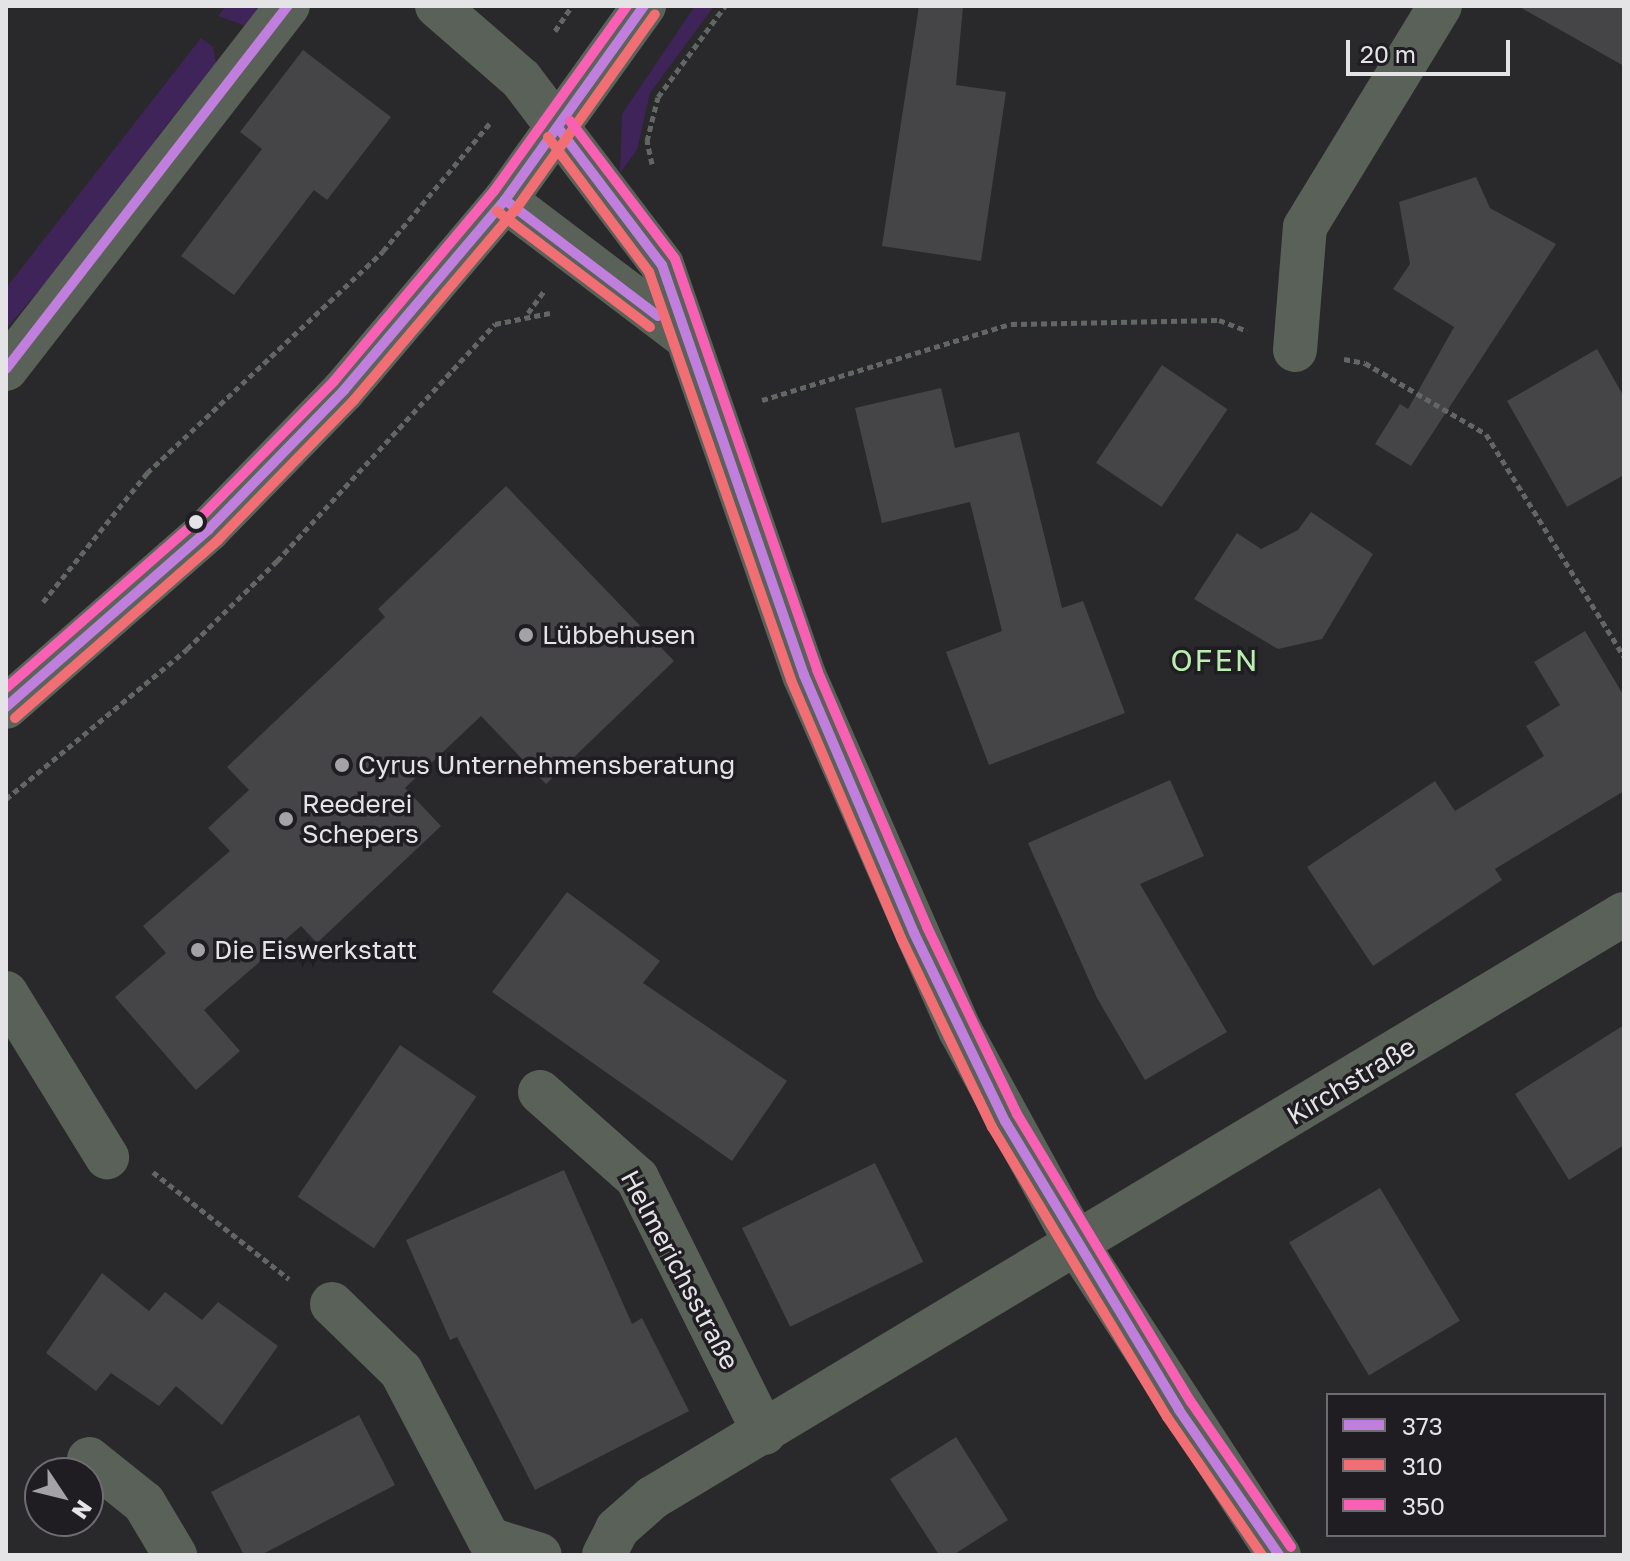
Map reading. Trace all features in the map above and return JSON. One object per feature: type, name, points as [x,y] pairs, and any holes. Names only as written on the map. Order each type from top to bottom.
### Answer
[{"type":"street","points":[[6,369],[288,6]]},
{"type":"street","points":[[437,6],[521,79],[662,265],[804,675],[966,1043],[1078,1246],[1279,1555]]},
{"type":"street","points":[[6,707],[255,483],[505,200],[559,129],[644,6]]},
{"type":"street","points":[[1295,350],[1305,227],[1440,6]]},
{"type":"street","points":[[505,200],[687,338]]},
{"type":"street","name":"Kirchstraße","points":[[1078,1246],[1624,914]]},
{"type":"street","points":[[6,993],[107,1157]]},
{"type":"street","name":"Helmerichsstraße","points":[[540,1092],[637,1178],[764,1433]]},
{"type":"street","points":[[604,1555],[633,1512],[1078,1246]]},
{"type":"street","points":[[332,1304],[401,1371],[489,1539],[540,1555]]},
{"type":"street","points":[[104,1471],[144,1503],[175,1555]]},
{"type":"path","points":[[555,31],[572,6]]},
{"type":"path","points":[[648,152],[658,97],[725,6]]},
{"type":"path","points":[[34,611],[147,473],[383,251],[494,118]]},
{"type":"path","points":[[6,799],[255,583],[495,324],[550,313]]},
{"type":"path","points":[[715,414],[1011,324],[1219,320],[1295,350],[1365,363],[1486,434],[1624,657]]},
{"type":"path","points":[[107,1157],[133,1159],[307,1294],[332,1304]]},
{"type":"shaded area","points":[[226,6],[262,6],[246,26],[218,16]]},
{"type":"shaded area","points":[[695,6],[714,6],[650,93],[637,150],[620,173],[622,114]]},
{"type":"shaded area","points":[[201,38],[213,47],[216,64],[156,138],[160,148],[6,329],[6,288]]},
{"type":"building","points":[[919,6],[963,6],[956,85],[1006,92],[981,261],[882,246]]},
{"type":"building","points":[[1518,6],[1624,6],[1624,66]]},
{"type":"building","points":[[303,50],[391,117],[327,200],[314,190],[234,295],[181,256],[262,149],[240,132]]},
{"type":"building","points":[[1476,177],[1490,208],[1556,244],[1411,466],[1375,444],[1400,404],[1408,409],[1454,327],[1393,289],[1410,264],[1399,202]]},
{"type":"building","points":[[1597,349],[1624,397],[1624,475],[1567,507],[1507,401]]},
{"type":"building","points":[[1162,365],[1227,409],[1162,507],[1096,463]]},
{"type":"building","points":[[941,388],[955,448],[1019,432],[1062,608],[1083,601],[1125,713],[989,765],[946,652],[1002,631],[970,502],[882,523],[855,408]]},
{"type":"building","points":[[506,486],[674,661],[546,784],[481,716],[405,788],[441,826],[317,943],[301,926],[204,1010],[240,1051],[196,1090],[115,997],[166,953],[143,926],[230,851],[208,828],[249,790],[227,767],[385,617],[378,609]]},
{"type":"building","points":[[1311,512],[1373,554],[1322,639],[1278,649],[1194,599],[1237,533],[1261,549],[1298,530]]},
{"type":"building","points":[[1585,631],[1624,696],[1624,791],[1495,869],[1502,880],[1373,966],[1307,867],[1435,781],[1455,811],[1544,756],[1526,726],[1560,705],[1534,662]]},
{"type":"building","points":[[1170,780],[1204,856],[1140,884],[1227,1032],[1145,1080],[1097,998],[1028,843]]},
{"type":"building","points":[[567,892],[660,961],[643,983],[787,1081],[732,1161],[492,992]]},
{"type":"building","points":[[1624,1025],[1624,1145],[1569,1180],[1515,1094]]},
{"type":"building","points":[[400,1045],[476,1096],[374,1248],[298,1197]]},
{"type":"building","points":[[875,1163],[923,1262],[790,1327],[742,1228]]},
{"type":"building","points":[[564,1170],[632,1324],[642,1318],[689,1411],[535,1490],[457,1337],[450,1340],[406,1240]]},
{"type":"building","points":[[1380,1188],[1460,1321],[1369,1375],[1289,1243]]},
{"type":"building","points":[[102,1273],[149,1311],[165,1292],[202,1320],[218,1302],[278,1346],[222,1425],[176,1386],[159,1406],[111,1373],[96,1391],[46,1353]]},
{"type":"building","points":[[359,1415],[395,1485],[261,1555],[244,1555],[211,1492]]},
{"type":"building","points":[[956,1437],[1008,1520],[953,1555],[939,1555],[890,1479]]},
{"type":"transit line","name":"373","points":[[6,369],[288,6]]},
{"type":"transit line","name":"350","points":[[6,688],[198,520],[334,381],[494,191],[627,6]]},
{"type":"transit line","name":"373","points":[[6,707],[208,530],[344,390],[505,200],[644,6]]},
{"type":"transit line","name":"310","points":[[15,718],[217,541],[354,400],[516,209],[655,14]]},
{"type":"transit line","name":"350","points":[[570,121],[675,259],[817,670],[927,927],[1017,1114],[1191,1402],[1291,1547]]},
{"type":"transit line","name":"373","points":[[559,129],[662,265],[804,675],[914,933],[1005,1121],[1179,1410],[1279,1555]]},
{"type":"transit line","name":"310","points":[[548,137],[649,272],[791,680],[901,938],[992,1127],[1167,1417],[1262,1555]]},
{"type":"transit line","name":"373","points":[[505,200],[658,316]]},
{"type":"transit line","name":"310","points":[[497,211],[650,327]]},
{"type":"place","name":"Lübbehusen","points":[[526,635]]},
{"type":"place","name":"Cyrus Unternehmensberatung","points":[[342,765]]},
{"type":"place","name":"Reederei Schepers","points":[[286,819]]},
{"type":"place","name":"Die Eiswerkstatt","points":[[198,950]]},
{"type":"district","name":"OFEN","points":[[1215,660]]}]
